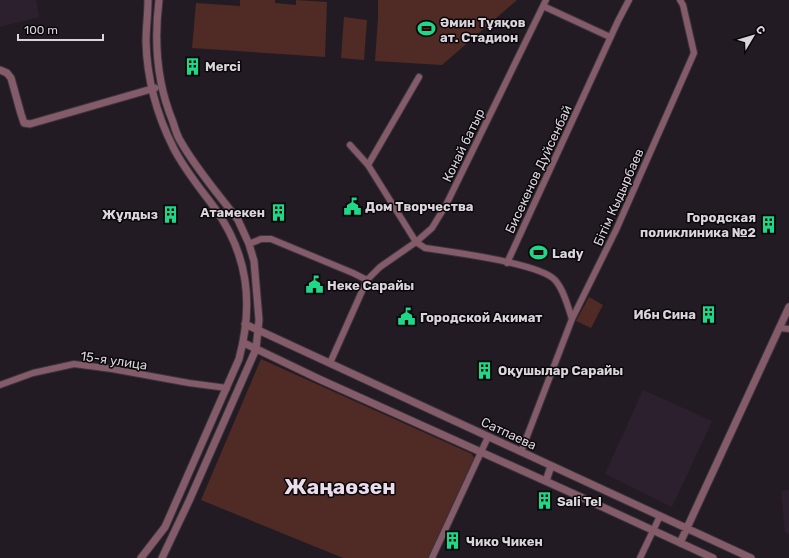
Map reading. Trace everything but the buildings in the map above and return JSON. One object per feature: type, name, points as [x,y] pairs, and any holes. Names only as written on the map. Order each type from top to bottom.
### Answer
[{"type":"street","points":[[141,558],[165,527],[240,359],[244,343],[247,296],[239,252],[227,228],[193,180],[173,147],[158,110],[151,89],[146,42],[148,0]]},
{"type":"street","points":[[159,0],[157,18],[158,64],[161,87],[166,107],[180,141],[238,220],[249,244],[254,261],[258,330],[256,349],[189,501],[162,558]]},
{"type":"street","name":"Бисекенов Дуйсенбай","points":[[508,263],[610,37],[629,0]]},
{"type":"street","name":"Бiтiм Кыдырбаев","points":[[521,452],[572,319],[616,230],[694,53],[683,5],[680,0]]},
{"type":"street","points":[[544,3],[610,37]]},
{"type":"street","name":"Конай батыр","points":[[330,363],[367,280],[380,267],[416,242],[432,228],[446,205],[544,3]]},
{"type":"street","points":[[0,70],[7,73],[12,78],[24,123],[30,124],[161,87]]},
{"type":"street","points":[[368,165],[419,77]]},
{"type":"street","points":[[350,145],[368,165],[416,242],[425,248],[508,263],[542,272],[555,280],[563,294],[572,319]]},
{"type":"street","points":[[249,244],[261,239],[271,240],[354,273],[367,280]]},
{"type":"street","points":[[680,543],[789,307]]},
{"type":"street","name":"Сатпаева","points":[[245,324],[751,558]]},
{"type":"street","points":[[780,328],[789,329]]},
{"type":"street","points":[[244,343],[318,379],[546,481],[713,558]]},
{"type":"street","name":"15-я улица","points":[[0,385],[33,373],[74,364],[227,388]]},
{"type":"street","points":[[432,558],[488,437]]},
{"type":"street","points":[[546,481],[551,466]]},
{"type":"street","points":[[640,558],[660,516]]},
{"type":"shaded area","points":[[0,0],[36,0],[39,17],[0,27]]},
{"type":"shaded area","points":[[240,0],[275,0],[275,3],[296,5],[296,0],[327,2],[325,57],[192,48],[196,3],[240,6]]},
{"type":"shaded area","name":"Әмин Тұяқов ат. Стадион","points":[[378,0],[517,0],[442,65],[375,61]]},
{"type":"shaded area","points":[[344,17],[367,20],[364,60],[341,58]]},
{"type":"shaded area","points":[[589,297],[603,305],[591,328],[576,321]]},
{"type":"shaded area","points":[[261,359],[472,454],[474,458],[428,558],[343,558],[201,500]]},
{"type":"shaded area","points":[[643,390],[712,421],[672,507],[605,474]]},
{"type":"shaded area","points":[[789,490],[789,534],[785,532],[781,491]]},
{"type":"place","name":"Әмин Тұяқов ат. Стадион","points":[[427,29]]},
{"type":"place","name":"Merci","points":[[192,66]]},
{"type":"place","name":"Дом Творчества","points":[[352,206]]},
{"type":"place","name":"Атамекен","points":[[278,212]]},
{"type":"place","name":"Жұлдыз","points":[[171,214]]},
{"type":"place","name":"Городская поликлиника №2","points":[[769,224]]},
{"type":"place","name":"Lady","points":[[539,253]]},
{"type":"place","name":"Неке Сарайы","points":[[314,285]]},
{"type":"place","name":"Ибн Сина","points":[[709,314]]},
{"type":"place","name":"Городской Акимат","points":[[407,317]]},
{"type":"place","name":"Оқушылар Сарайы","points":[[485,370]]},
{"type":"place","name":"Sali Tel","points":[[544,501]]},
{"type":"place","name":"Чико Чикен","points":[[453,541]]},
{"type":"district","name":"Жаңаөзен","points":[[340,487]]}]
